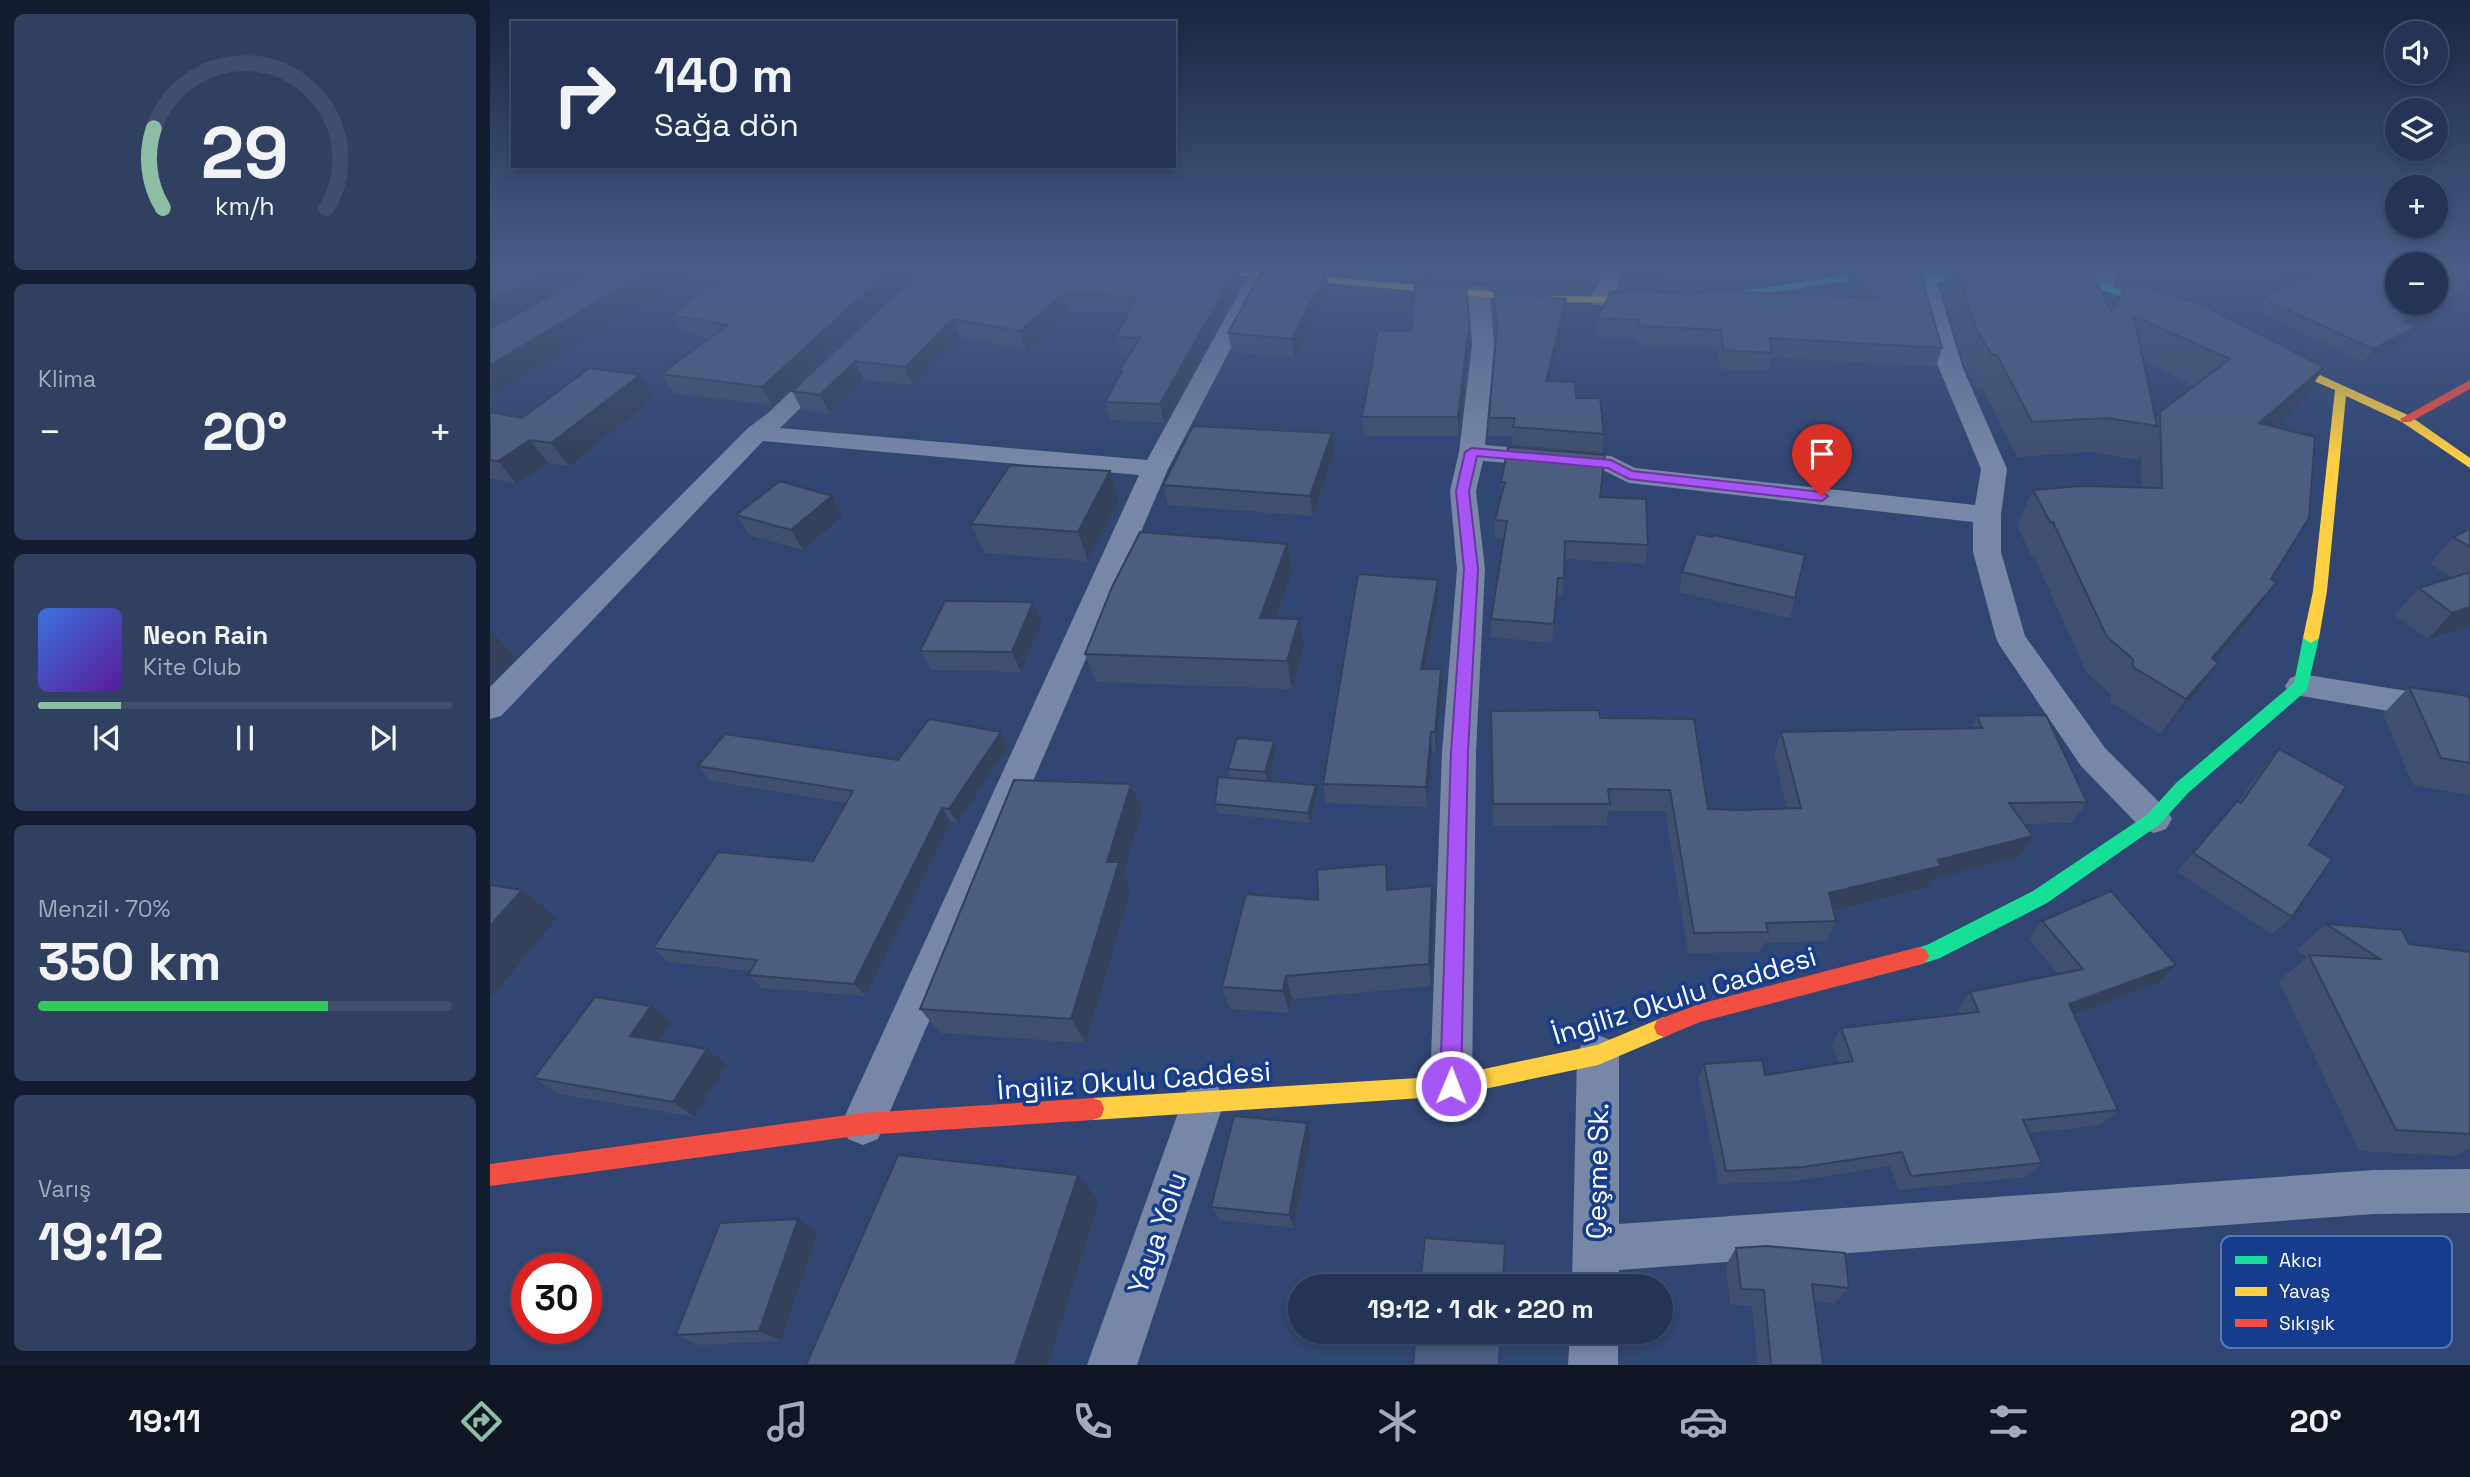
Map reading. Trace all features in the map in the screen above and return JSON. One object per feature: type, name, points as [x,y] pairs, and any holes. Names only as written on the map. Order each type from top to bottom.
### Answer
[{"type":"street","points":[[863,1124],[1155,469],[1229,333]]},
{"type":"street","points":[[1451,1086],[1459,752],[1471,569],[1462,491],[1472,452],[1482,333]]},
{"type":"street","points":[[1940,333],[1950,366],[1994,469],[1987,515],[1987,552],[2011,638],[2094,757],[2154,819]]},
{"type":"street","points":[[490,707],[757,433],[777,418],[845,353]]},
{"type":"street","points":[[2304,371],[2406,419],[2470,464]]},
{"type":"street","points":[[2406,419],[2470,384]]},
{"type":"street","points":[[2341,390],[2319,591],[2301,686],[2470,713]]},
{"type":"street","points":[[757,433],[1155,469]]},
{"type":"street","points":[[1472,452],[1611,464],[1629,475],[1987,515]]},
{"type":"street","name":"İngiliz Okulu Caddesi","points":[[490,1175],[863,1124],[1451,1086],[1598,1055],[1699,1013],[1933,951],[2040,897],[2154,819],[2182,788],[2301,686]]},
{"type":"street","name":"Çeşme Sk.","points":[[1596,1268],[1598,1055]]},
{"type":"street","name":"Yaya Yolu","points":[[1112,1365],[1203,1101]]},
{"type":"street","points":[[1596,1268],[2374,1192],[2470,1191]]},
{"type":"street","points":[[1593,1365],[1594,1344]]},
{"type":"building","points":[[490,333],[545,333],[490,365]]},
{"type":"building","points":[[717,333],[821,333],[762,387],[661,374]]},
{"type":"building","points":[[854,333],[939,333],[905,367],[855,361],[820,395],[792,391]]},
{"type":"building","points":[[1118,333],[1200,333],[1160,404],[1105,402],[1122,371],[1119,371],[1140,338],[1116,337]]},
{"type":"building","points":[[1228,333],[1295,333],[1292,339]]},
{"type":"building","points":[[1378,333],[1468,333],[1458,417],[1362,417]]},
{"type":"building","points":[[1497,333],[1558,333],[1546,381],[1575,382],[1576,398],[1600,398],[1604,434],[1513,427],[1515,418],[1489,418]]},
{"type":"building","points":[[1721,333],[1938,333],[1942,348],[1770,338],[1772,353],[1723,350]]},
{"type":"building","points":[[1978,333],[2137,333],[2157,426],[2107,418],[2032,422],[1997,355],[1992,355]]},
{"type":"building","points":[[2171,333],[2257,333],[2324,367],[2259,423],[2315,437],[2309,518],[2271,579],[2277,582],[2212,658],[2218,663],[2186,699],[2133,667],[2133,659],[2107,637],[2053,522],[2050,522],[2033,490],[2081,486],[2162,488],[2160,412],[2230,359]]},
{"type":"building","points":[[2338,333],[2405,333],[2373,349]]},
{"type":"building","points":[[590,368],[640,375],[551,443],[530,440],[498,461],[490,460],[490,412],[522,418]]},
{"type":"building","points":[[1193,426],[1332,433],[1310,496],[1163,485]]},
{"type":"building","points":[[1508,447],[1605,455],[1600,497],[1646,499],[1648,545],[1565,541],[1564,578],[1558,578],[1554,624],[1491,619],[1507,521],[1495,520],[1505,482],[1501,482]]},
{"type":"building","points":[[1010,465],[1110,471],[1078,532],[971,524]]},
{"type":"building","points":[[780,481],[832,496],[791,530],[736,515]]},
{"type":"building","points":[[2470,529],[2470,547],[2453,537]]},
{"type":"building","points":[[1140,532],[1287,544],[1260,618],[1299,619],[1287,661],[1085,654],[1112,587]]},
{"type":"building","points":[[1696,534],[1713,535],[1805,555],[1795,598],[1682,572]]},
{"type":"building","points":[[2470,572],[2470,607],[2452,613],[2419,588]]},
{"type":"building","points":[[1358,574],[1438,580],[1421,669],[1441,669],[1426,787],[1323,784]]},
{"type":"building","points":[[945,601],[1033,602],[1012,652],[920,651]]},
{"type":"building","points":[[2409,687],[2468,696],[2470,763],[2441,758]]},
{"type":"building","points":[[1599,710],[1600,718],[1694,719],[1708,809],[1740,810],[1801,808],[1781,732],[1982,728],[1977,716],[2046,715],[2087,802],[2009,803],[2033,836],[1938,860],[1941,866],[1829,893],[1836,921],[1766,923],[1768,932],[1694,933],[1670,790],[1608,789],[1610,804],[1493,804],[1491,711]]},
{"type":"building","points":[[929,719],[1001,732],[949,809],[942,808],[854,984],[748,975],[757,960],[653,948],[718,852],[813,861],[853,791],[698,766],[725,734],[898,760]]},
{"type":"building","points":[[1237,738],[1274,741],[1265,772],[1228,769]]},
{"type":"building","points":[[2279,749],[2346,786],[2309,845],[2332,859],[2292,917],[2193,853],[2237,801],[2241,803]]},
{"type":"building","points":[[1218,777],[1316,785],[1308,813],[1215,804]]},
{"type":"building","points":[[1014,780],[1131,784],[1107,862],[1119,862],[1071,1019],[920,1009]]},
{"type":"building","points":[[1386,864],[1387,890],[1432,886],[1429,964],[1286,976],[1283,991],[1222,987],[1246,894],[1318,900],[1317,870]]},
{"type":"building","points":[[490,885],[522,890],[490,926]]},
{"type":"building","points":[[2111,891],[2176,965],[2069,1004],[2118,1110],[2023,1120],[2042,1163],[1911,1176],[1902,1152],[1803,1167],[1726,1171],[1704,1064],[1762,1060],[1765,1075],[1853,1061],[1841,1028],[1979,1012],[1970,992],[2083,969],[2042,921]]},
{"type":"building","points":[[2326,924],[2402,930],[2409,944],[2470,952],[2470,1134],[2396,1130],[2309,955],[2380,959]]},
{"type":"building","points":[[595,997],[651,1006],[630,1036],[707,1049],[673,1102],[534,1078]]},
{"type":"building","points":[[1234,1116],[1307,1123],[1289,1215],[1211,1207]]},
{"type":"building","points":[[898,1155],[1078,1175],[1015,1365],[806,1365]]},
{"type":"building","points":[[798,1219],[759,1331],[676,1335],[720,1223]]},
{"type":"building","points":[[1425,1238],[1505,1244],[1504,1274],[1421,1274]]},
{"type":"building","points":[[1767,1246],[1845,1253],[1849,1288],[1812,1284],[1823,1365],[1771,1365],[1764,1290],[1741,1289],[1736,1248]]},
{"type":"building","points":[[1415,1344],[1500,1344],[1499,1365],[1413,1365]]},
{"type":"traffic: fast","points":[[1919,956],[1933,952],[2040,897],[2154,819],[2182,788],[2301,686],[2311,638]]},
{"type":"traffic: slow","points":[[2320,379],[2406,419],[2470,464]]},
{"type":"traffic: slow","points":[[2311,638],[2320,591],[2341,390]]},
{"type":"traffic: slow","points":[[1093,1109],[1451,1086],[1598,1055],[1664,1027]]},
{"type":"traffic: jam","points":[[2406,419],[2470,384]]},
{"type":"traffic: jam","points":[[1664,1027],[1699,1013],[1919,956]]},
{"type":"traffic: jam","points":[[490,1175],[863,1124],[1093,1109]]},
{"type":"route","points":[[1451,1086],[1459,752],[1471,569],[1462,491],[1472,452],[1611,464],[1629,475],[1822,496]]}]
